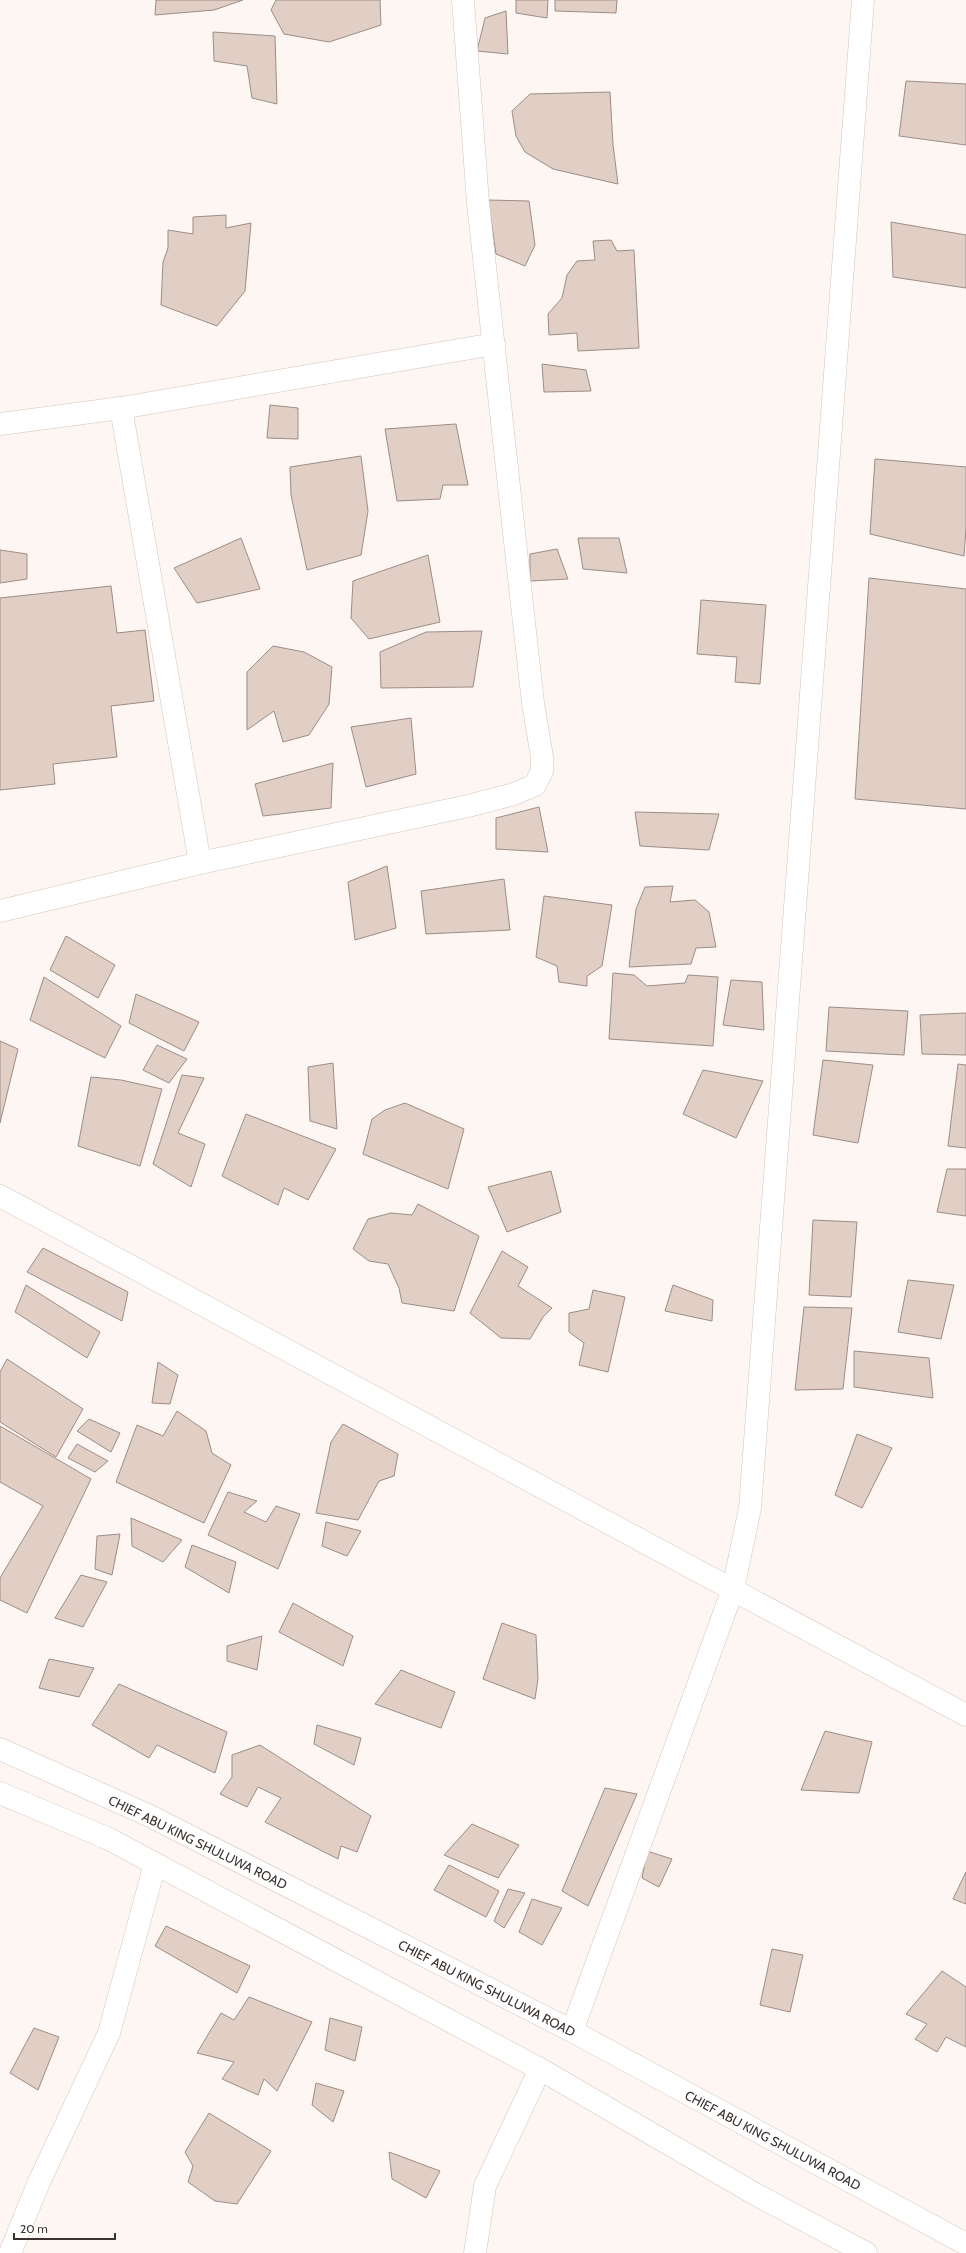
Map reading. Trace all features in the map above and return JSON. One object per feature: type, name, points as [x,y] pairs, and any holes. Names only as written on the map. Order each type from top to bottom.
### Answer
[{"type":"street","points":[[0,911],[200,863],[468,806],[514,794],[535,785],[542,771],[542,757],[521,601],[478,203],[463,0]]},
{"type":"street","points":[[572,2031],[733,1589],[750,1508],[863,0]]},
{"type":"street","points":[[0,424],[121,408],[494,344]]},
{"type":"street","points":[[121,408],[200,863]]},
{"type":"street","points":[[0,1196],[966,1715]]},
{"type":"street","name":"CHIEF ABU KING SHULUWA ROAD","points":[[0,1748],[150,1816],[572,2031],[966,2244]]},
{"type":"street","points":[[0,1793],[109,1839],[540,2070],[755,2194],[866,2253]]},
{"type":"street","points":[[10,2253],[39,2182],[109,2033],[155,1864]]},
{"type":"street","points":[[475,2253],[485,2186],[540,2070]]},
{"type":"building","points":[[156,0],[243,0],[214,10],[155,15]]},
{"type":"building","points":[[276,0],[380,0],[381,25],[329,42],[284,34],[271,10]]},
{"type":"building","points":[[516,0],[548,0],[547,18],[516,13]]},
{"type":"building","points":[[555,0],[617,0],[616,13],[555,11]]},
{"type":"building","points":[[506,11],[508,54],[477,51],[485,18]]},
{"type":"building","points":[[213,32],[275,36],[277,104],[252,98],[247,66],[214,61]]},
{"type":"building","points":[[906,81],[966,84],[966,145],[899,136]]},
{"type":"building","points":[[610,92],[613,145],[618,184],[553,169],[525,152],[516,136],[512,111],[530,94]]},
{"type":"building","points":[[488,200],[529,201],[535,245],[525,266],[496,254]]},
{"type":"building","points":[[226,215],[226,228],[251,223],[245,291],[217,326],[161,305],[163,262],[168,248],[168,230],[193,234],[193,217]]},
{"type":"building","points":[[891,222],[966,235],[966,288],[893,277]]},
{"type":"building","points":[[611,240],[617,251],[634,250],[639,348],[578,351],[577,333],[549,335],[548,314],[562,298],[567,275],[577,261],[595,260],[593,241]]},
{"type":"building","points":[[542,364],[586,370],[591,391],[544,392]]},
{"type":"building","points":[[270,405],[298,408],[298,439],[267,438]]},
{"type":"building","points":[[456,424],[468,485],[443,485],[440,499],[397,501],[385,429]]},
{"type":"building","points":[[361,456],[368,511],[361,555],[307,570],[291,495],[290,467]]},
{"type":"building","points":[[875,459],[966,467],[966,529],[964,556],[870,534]]},
{"type":"building","points":[[241,538],[260,589],[197,603],[174,568]]},
{"type":"building","points":[[578,538],[619,538],[627,573],[583,569]]},
{"type":"building","points":[[557,549],[568,579],[530,581],[530,554]]},
{"type":"building","points":[[0,550],[27,554],[27,579],[0,583]]},
{"type":"building","points":[[428,555],[440,622],[369,639],[351,618],[353,581]]},
{"type":"building","points":[[869,578],[966,589],[966,809],[855,799]]},
{"type":"building","points":[[111,586],[117,633],[145,630],[154,701],[111,706],[117,757],[53,764],[55,784],[0,790],[0,598]]},
{"type":"building","points":[[701,600],[766,605],[760,684],[735,682],[737,657],[697,654]]},
{"type":"building","points":[[482,631],[473,687],[381,688],[380,652],[426,632]]},
{"type":"building","points":[[273,646],[304,652],[332,667],[329,704],[309,735],[283,742],[274,711],[247,730],[247,672]]},
{"type":"building","points":[[411,718],[416,774],[366,787],[351,727]]},
{"type":"building","points":[[333,763],[331,808],[263,816],[255,784]]},
{"type":"building","points":[[539,807],[548,852],[496,849],[496,818]]},
{"type":"building","points":[[635,812],[719,814],[709,850],[640,846]]},
{"type":"building","points":[[387,866],[396,928],[355,940],[348,882]]},
{"type":"building","points":[[504,879],[510,930],[426,934],[421,891]]},
{"type":"building","points":[[673,886],[670,902],[695,900],[709,912],[716,947],[696,948],[691,964],[629,967],[636,909],[645,887]]},
{"type":"building","points":[[544,896],[612,905],[602,966],[587,976],[587,986],[559,982],[557,966],[536,957]]},
{"type":"building","points":[[66,936],[115,965],[98,998],[50,970]]},
{"type":"building","points":[[613,973],[634,975],[647,986],[685,983],[688,975],[718,977],[713,1046],[609,1039]]},
{"type":"building","points":[[44,977],[121,1026],[105,1058],[30,1020]]},
{"type":"building","points":[[731,980],[762,982],[764,1030],[723,1025]]},
{"type":"building","points":[[136,994],[199,1022],[184,1051],[129,1023]]},
{"type":"building","points":[[829,1007],[908,1011],[904,1055],[826,1051]]},
{"type":"building","points":[[966,1013],[966,1055],[922,1054],[920,1015]]},
{"type":"building","points":[[0,1041],[18,1049],[0,1123]]},
{"type":"building","points":[[157,1045],[187,1059],[169,1083],[143,1070]]},
{"type":"building","points":[[823,1060],[873,1065],[858,1143],[813,1135]]},
{"type":"building","points":[[333,1063],[337,1129],[310,1121],[308,1067]]},
{"type":"building","points":[[958,1064],[966,1065],[966,1148],[948,1146]]},
{"type":"building","points":[[703,1070],[763,1081],[736,1138],[683,1114]]},
{"type":"building","points":[[182,1075],[204,1078],[178,1133],[205,1144],[191,1187],[153,1164]]},
{"type":"building","points":[[91,1077],[121,1080],[162,1089],[140,1166],[78,1146]]},
{"type":"building","points":[[405,1103],[464,1129],[448,1189],[363,1154],[372,1119],[385,1110]]},
{"type":"building","points":[[246,1114],[336,1149],[308,1200],[284,1188],[278,1205],[222,1176]]},
{"type":"building","points":[[947,1169],[966,1169],[966,1216],[937,1212]]},
{"type":"building","points":[[551,1171],[561,1212],[507,1232],[488,1187]]},
{"type":"building","points":[[418,1204],[479,1236],[454,1311],[402,1303],[399,1288],[388,1264],[369,1261],[353,1249],[368,1219],[391,1213],[412,1215]]},
{"type":"building","points":[[813,1220],[857,1222],[851,1297],[809,1295]]},
{"type":"building","points":[[43,1248],[128,1292],[122,1321],[27,1272]]},
{"type":"building","points":[[502,1251],[528,1267],[518,1286],[552,1308],[543,1317],[530,1339],[501,1338],[470,1313]]},
{"type":"building","points":[[908,1280],[954,1285],[941,1339],[898,1332]]},
{"type":"building","points":[[26,1285],[100,1332],[87,1358],[15,1312]]},
{"type":"building","points":[[673,1285],[713,1300],[712,1321],[665,1311]]},
{"type":"building","points":[[593,1290],[625,1297],[608,1372],[579,1365],[584,1343],[569,1332],[569,1313],[589,1309]]},
{"type":"building","points":[[804,1307],[852,1308],[843,1389],[795,1390]]},
{"type":"building","points":[[854,1351],[929,1358],[933,1398],[854,1387]]},
{"type":"building","points":[[7,1359],[83,1409],[56,1457],[0,1422],[0,1372]]},
{"type":"building","points":[[158,1362],[178,1375],[170,1404],[152,1403]]},
{"type":"building","points":[[177,1411],[206,1431],[212,1453],[231,1465],[204,1523],[116,1482],[137,1425],[163,1436]]},
{"type":"building","points":[[89,1419],[120,1433],[111,1452],[77,1431]]},
{"type":"building","points":[[343,1424],[398,1454],[394,1476],[379,1481],[358,1520],[316,1513],[331,1442]]},
{"type":"building","points":[[0,1426],[91,1479],[27,1613],[0,1600],[0,1578],[43,1506],[0,1482]]},
{"type":"building","points":[[857,1434],[892,1448],[862,1508],[835,1495]]},
{"type":"building","points":[[77,1444],[108,1461],[95,1472],[68,1458]]},
{"type":"building","points":[[228,1492],[257,1501],[244,1512],[266,1522],[276,1506],[300,1514],[278,1569],[208,1535]]},
{"type":"building","points":[[131,1518],[182,1540],[163,1562],[132,1546]]},
{"type":"building","points":[[326,1522],[361,1531],[347,1556],[322,1546]]},
{"type":"building","points":[[120,1534],[112,1575],[95,1569],[97,1536]]},
{"type":"building","points":[[192,1545],[236,1562],[229,1593],[185,1567]]},
{"type":"building","points":[[81,1575],[107,1582],[83,1627],[55,1618]]},
{"type":"building","points":[[293,1603],[353,1636],[343,1666],[279,1632]]},
{"type":"building","points":[[502,1623],[536,1635],[538,1679],[535,1699],[483,1679]]},
{"type":"building","points":[[262,1636],[257,1670],[227,1661],[227,1646]]},
{"type":"building","points":[[49,1659],[94,1668],[79,1697],[39,1688]]},
{"type":"building","points":[[401,1670],[455,1692],[441,1728],[375,1704]]},
{"type":"building","points":[[119,1684],[227,1732],[215,1773],[157,1745],[149,1758],[92,1725]]},
{"type":"building","points":[[317,1725],[361,1738],[354,1765],[314,1744]]},
{"type":"building","points":[[825,1731],[872,1742],[859,1793],[801,1790]]},
{"type":"building","points":[[260,1745],[371,1816],[357,1852],[341,1846],[338,1859],[265,1822],[281,1798],[258,1787],[247,1807],[220,1794],[232,1777],[232,1755]]},
{"type":"building","points":[[605,1788],[637,1794],[588,1906],[562,1891]]},
{"type":"building","points":[[472,1824],[519,1845],[498,1878],[444,1855]]},
{"type":"building","points":[[647,1851],[672,1859],[659,1887],[642,1878]]},
{"type":"building","points":[[449,1865],[499,1891],[486,1917],[434,1890]]},
{"type":"building","points":[[966,1872],[966,1904],[953,1899]]},
{"type":"building","points":[[508,1889],[525,1893],[504,1928],[494,1921]]},
{"type":"building","points":[[532,1899],[562,1908],[542,1945],[519,1932]]},
{"type":"building","points":[[166,1926],[250,1966],[237,1993],[155,1946]]},
{"type":"building","points":[[772,1949],[803,1955],[790,2012],[760,2005]]},
{"type":"building","points":[[942,1971],[966,1987],[966,2047],[946,2037],[937,2052],[915,2039],[927,2024],[906,2014]]},
{"type":"building","points":[[249,1997],[312,2022],[277,2091],[264,2079],[258,2095],[222,2079],[234,2062],[197,2053],[221,2013],[234,2020]]},
{"type":"building","points":[[330,2018],[362,2027],[355,2061],[325,2050]]},
{"type":"building","points":[[34,2028],[59,2037],[38,2090],[10,2073]]},
{"type":"building","points":[[316,2083],[344,2091],[333,2122],[312,2105]]},
{"type":"building","points":[[209,2113],[271,2151],[237,2204],[215,2201],[188,2182],[193,2166],[185,2152]]},
{"type":"building","points":[[389,2152],[440,2171],[426,2198],[392,2179]]}]
